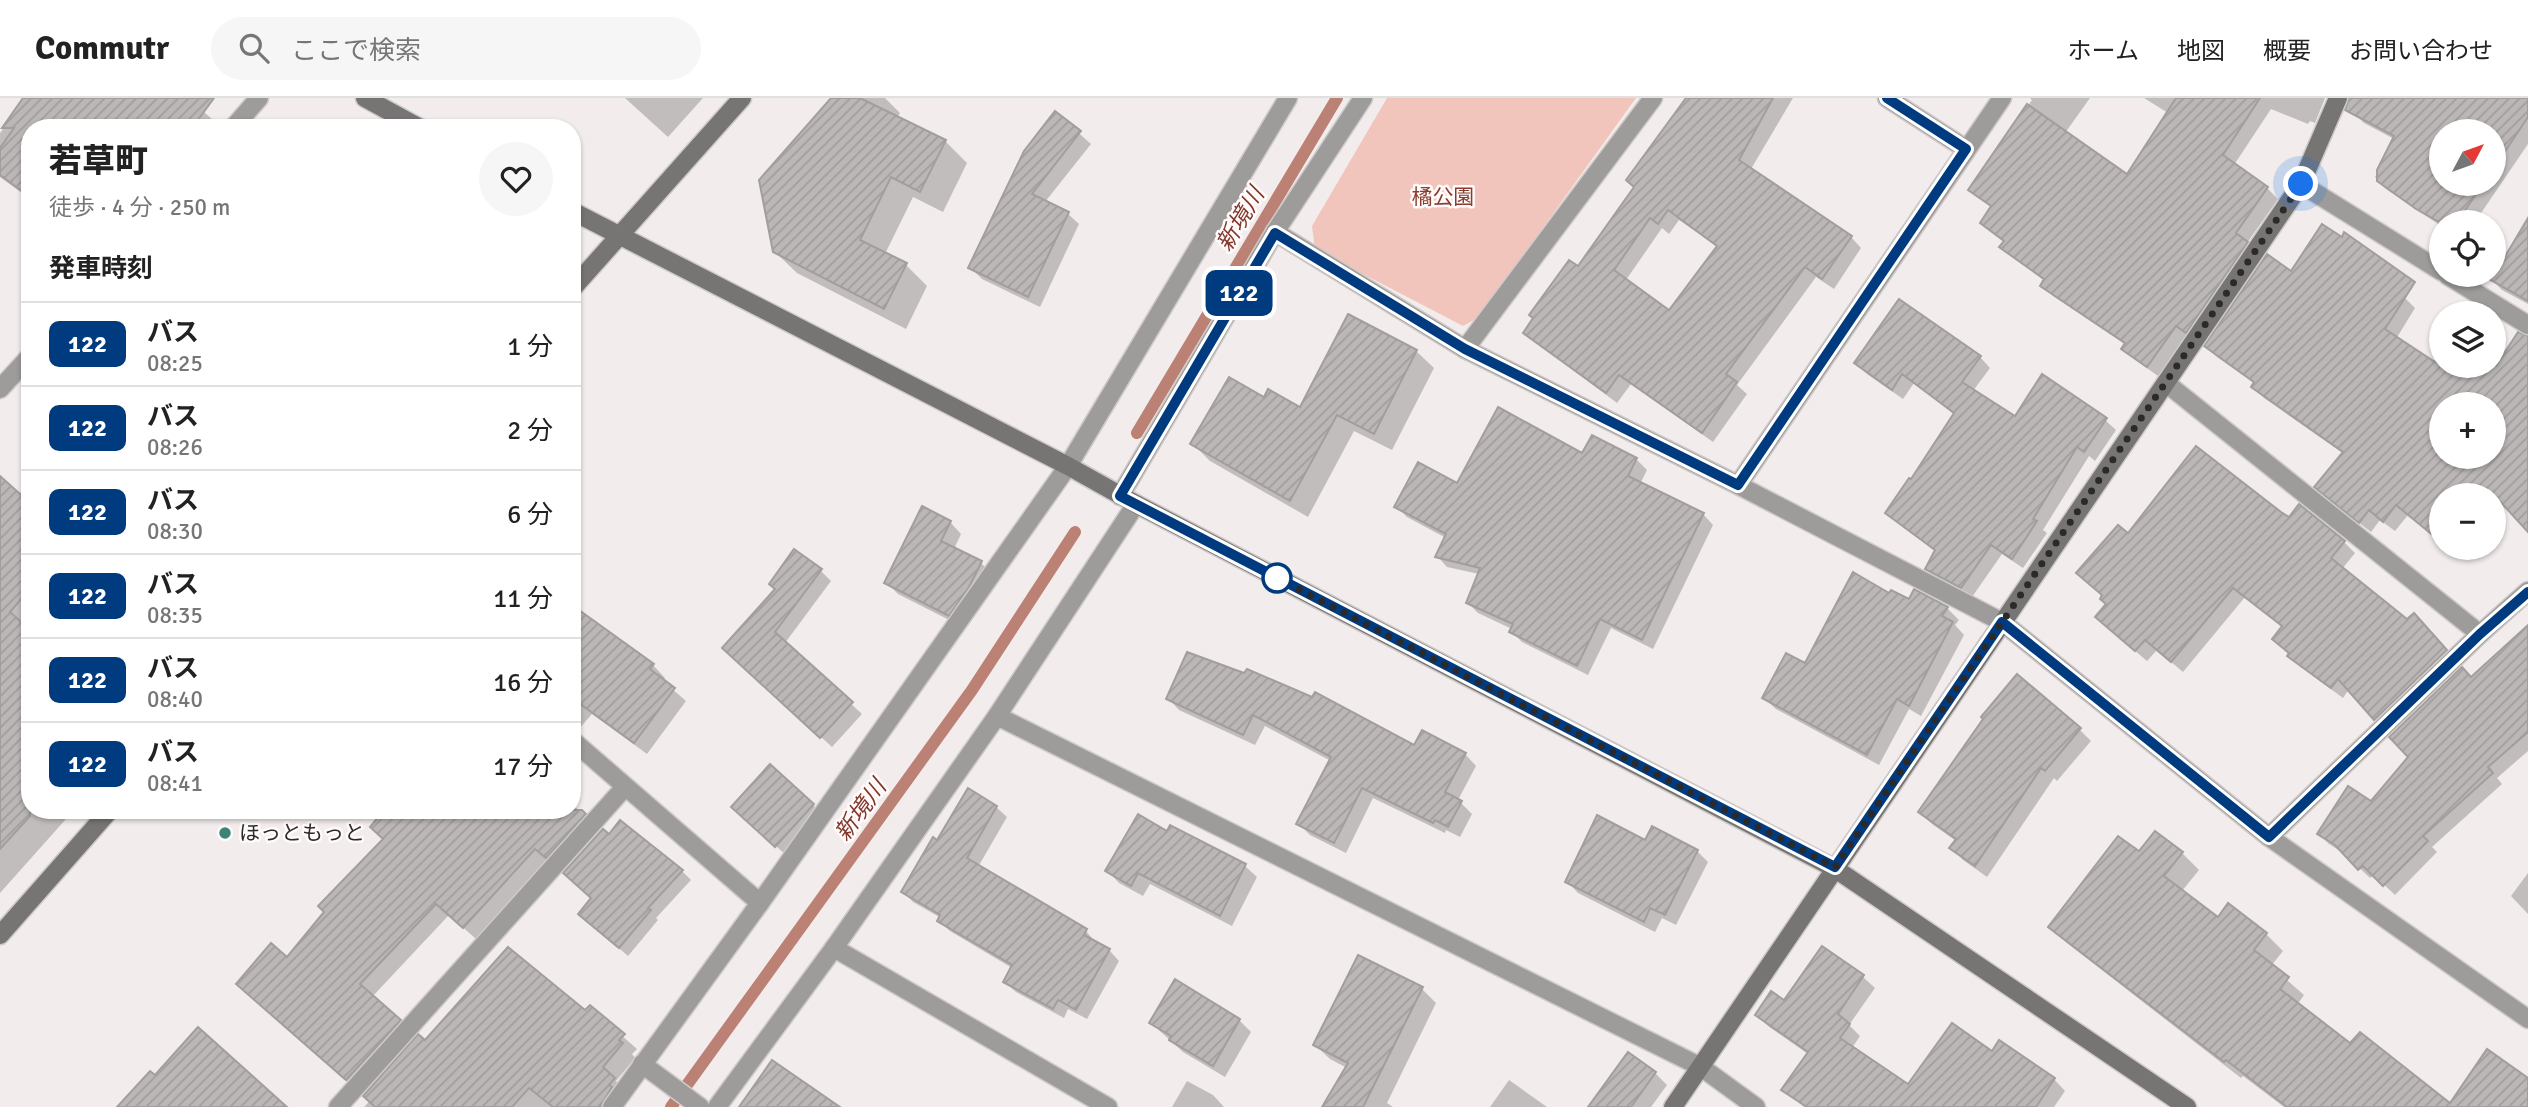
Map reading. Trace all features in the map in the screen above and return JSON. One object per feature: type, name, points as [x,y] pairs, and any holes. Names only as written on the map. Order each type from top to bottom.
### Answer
[{"type":"street","points":[[241,119],[259,98]]},
{"type":"street","points":[[365,98],[403,119]]},
{"type":"street","points":[[581,279],[742,98]]},
{"type":"street","points":[[612,1107],[760,904],[1068,466],[1288,98]]},
{"type":"street","points":[[1120,496],[1275,233],[1363,98]]},
{"type":"street","points":[[1465,349],[1653,98]]},
{"type":"street","points":[[1887,98],[1966,149]]},
{"type":"street","points":[[1738,485],[2002,98]]},
{"type":"street","points":[[1673,1107],[2301,184],[2338,98]]},
{"type":"street","points":[[2301,184],[2429,264]]},
{"type":"street","points":[[581,216],[1068,466],[1120,496],[1835,867],[2187,1107]]},
{"type":"street","points":[[1275,233],[1465,349],[1738,485],[2002,622],[2269,837],[2528,1019]]},
{"type":"street","points":[[2466,287],[2528,325]]},
{"type":"street","points":[[0,389],[21,366]]},
{"type":"street","points":[[2166,383],[2480,634]]},
{"type":"street","points":[[717,1107],[834,948],[998,716],[1136,504]]},
{"type":"street","points":[[2269,837],[2480,634],[2528,592]]},
{"type":"street","points":[[998,716],[1700,1067],[1756,1107]]},
{"type":"street","points":[[581,748],[760,904]]},
{"type":"street","points":[[338,1107],[625,787]]},
{"type":"street","points":[[0,935],[102,819]]},
{"type":"street","points":[[834,948],[1108,1107]]},
{"type":"street","points":[[642,1064],[694,1103]]},
{"type":"green space","name":"橘公園","points":[[1387,98],[1636,98],[1478,318],[1463,326],[1315,249],[1312,226]]},
{"type":"building","points":[[23,98],[214,98],[199,119],[21,119],[21,190],[0,175],[0,148],[14,128],[2,128]]},
{"type":"building","points":[[831,98],[860,98],[946,140],[920,192],[891,177],[860,240],[907,263],[884,309],[773,252],[759,180]]},
{"type":"building","points":[[1686,98],[1773,98],[1739,160],[1852,236],[1822,279],[1805,267],[1726,374],[1737,382],[1702,433],[1619,375],[1606,393],[1523,333],[1533,318],[1529,315],[1569,260],[1578,266],[1634,187],[1626,180]],"holes":[[[1668,210],[1717,246],[1669,310],[1614,270],[1650,218],[1658,224]]]},
{"type":"building","points":[[2176,98],[2260,98],[2223,155],[2268,187],[2236,233],[2248,242],[2186,333],[2176,326],[2147,367],[2121,349],[2125,343],[2040,286],[2044,279],[1999,247],[2004,241],[1980,223],[1991,206],[1968,190],[2027,104],[2127,174]]},
{"type":"building","points":[[2349,98],[2528,98],[2528,117],[2506,150],[2506,119],[2429,119],[2429,196],[2475,196],[2465,210],[2429,210],[2429,216],[2377,181],[2377,170],[2394,136],[2345,110]]},
{"type":"building","points":[[1055,111],[1081,131],[1032,194],[1069,212],[1028,297],[968,268],[1024,151]]},
{"type":"building","points":[[2528,218],[2528,301],[2503,287],[2506,287],[2506,255]]},
{"type":"building","points":[[2322,224],[2342,237],[2344,232],[2415,282],[2385,329],[2429,358],[2429,378],[2506,378],[2506,351],[2518,332],[2528,336],[2528,532],[2506,508],[2506,483],[2429,483],[2429,532],[2396,505],[2383,522],[2369,510],[2359,523],[2314,487],[2343,452],[2251,387],[2254,382],[2204,346],[2267,254],[2291,271]]},
{"type":"building","points":[[1899,299],[1981,356],[1962,382],[2015,416],[2042,374],[2107,418],[2084,452],[2077,447],[2033,519],[2037,521],[2012,559],[1991,545],[1961,588],[1925,569],[1935,550],[1885,513],[1954,413],[1902,374],[1892,390],[1854,363]]},
{"type":"building","points":[[1348,314],[1417,350],[1374,434],[1337,415],[1290,501],[1190,444],[1229,377],[1264,397],[1268,389],[1300,407]]},
{"type":"building","points":[[1498,407],[1582,453],[1592,435],[1637,458],[1628,476],[1704,513],[1642,640],[1600,619],[1577,666],[1509,632],[1513,624],[1466,603],[1480,568],[1435,557],[1446,534],[1394,507],[1418,462],[1457,483]]},
{"type":"building","points":[[2196,446],[2281,512],[2289,517],[2299,504],[2345,541],[2331,558],[2407,619],[2414,613],[2447,650],[2374,720],[2338,679],[2331,688],[2287,656],[2289,653],[2272,639],[2282,626],[2233,588],[2171,662],[2145,640],[2135,651],[2095,617],[2106,604],[2100,599],[2102,595],[2076,573],[2118,525],[2128,533]]},
{"type":"building","points":[[0,476],[21,495],[21,599],[10,612],[21,622],[21,819],[27,819],[0,849]]},
{"type":"building","points":[[922,506],[951,521],[941,541],[982,561],[969,587],[949,616],[884,583]]},
{"type":"building","points":[[794,549],[822,569],[775,632],[853,702],[820,738],[722,648],[775,589],[769,584]]},
{"type":"building","points":[[1853,572],[1889,593],[1891,590],[1909,599],[1914,589],[1948,607],[1942,616],[1953,622],[1909,706],[1897,699],[1867,755],[1762,698],[1786,653],[1805,663]]},
{"type":"building","points":[[581,611],[654,664],[650,669],[675,688],[634,743],[581,705]]},
{"type":"building","points":[[2528,625],[2528,732],[2488,767],[2493,773],[2423,836],[2428,841],[2383,886],[2363,866],[2358,870],[2335,845],[2317,834],[2348,786],[2371,801],[2408,757],[2389,737],[2462,667],[2471,677]]},
{"type":"building","points":[[1187,652],[1244,673],[1247,669],[1312,697],[1315,692],[1414,745],[1422,730],[1466,753],[1445,792],[1462,801],[1448,827],[1435,820],[1433,823],[1362,788],[1334,843],[1296,824],[1331,757],[1253,715],[1243,735],[1166,699]]},
{"type":"building","points":[[2017,674],[2081,728],[2045,771],[2041,768],[1975,866],[1949,848],[1956,839],[1918,812],[1983,719],[1981,717]]},
{"type":"building","points":[[770,764],[814,804],[775,847],[731,807]]},
{"type":"building","points":[[968,788],[997,806],[967,858],[1087,929],[1084,935],[1110,949],[1076,1010],[1058,1000],[1053,1009],[1003,982],[1012,965],[937,921],[940,915],[901,892],[933,837],[937,840]]},
{"type":"building","points":[[581,810],[586,814],[546,858],[535,849],[463,928],[436,904],[360,984],[401,1020],[346,1080],[236,984],[271,943],[287,957],[324,912],[318,906],[383,839],[370,827],[377,819],[581,819]]},
{"type":"building","points":[[1138,814],[1167,831],[1170,825],[1246,864],[1220,916],[1138,873],[1131,886],[1105,871]]},
{"type":"building","points":[[1597,815],[1645,840],[1652,826],[1698,850],[1665,915],[1650,908],[1644,922],[1565,882]]},
{"type":"building","points":[[620,820],[683,870],[648,908],[651,910],[619,948],[578,914],[591,898],[563,873],[603,829],[609,834]]},
{"type":"building","points":[[2155,831],[2183,852],[2164,876],[2218,917],[2228,903],[2267,933],[2254,950],[2289,977],[2280,989],[2350,1043],[2360,1032],[2450,1103],[2487,1049],[2528,1078],[2528,1107],[2287,1107],[2226,1060],[2224,1062],[2048,927],[2118,836],[2139,851]]},
{"type":"building","points":[[1822,946],[1864,975],[1838,1014],[1850,1024],[1840,1038],[1908,1084],[1952,1023],[1992,1051],[1999,1040],[2055,1078],[2036,1107],[1807,1107],[1781,1090],[1808,1052],[1755,1015],[1771,991],[1784,1000]]},
{"type":"building","points":[[508,947],[585,1010],[590,1005],[625,1034],[619,1040],[623,1043],[603,1067],[615,1078],[609,1085],[612,1087],[600,1107],[553,1107],[529,1088],[512,1107],[375,1107],[363,1096],[418,1034],[425,1040]]},
{"type":"building","points":[[1358,955],[1423,987],[1363,1107],[1322,1107],[1348,1063],[1313,1045]]},
{"type":"building","points":[[1175,979],[1240,1019],[1213,1066],[1169,1040],[1171,1036],[1149,1023]]},
{"type":"building","points":[[198,1027],[287,1107],[117,1107],[150,1071],[155,1075]]},
{"type":"building","points":[[1628,1052],[1656,1072],[1631,1107],[1588,1107]]},
{"type":"building","points":[[772,1060],[840,1107],[739,1107]]},
{"type":"waterway","name":"新境川","points":[[1137,433],[1337,98]]},
{"type":"waterway","name":"新境川","points":[[671,1107],[972,690],[1075,532]]},
{"type":"bus line","name":"122","points":[[1887,98],[1966,149],[1738,485],[1465,349],[1275,233],[1120,496],[1835,867],[2002,622],[2269,837],[2480,634],[2528,592]]},
{"type":"place","name":"ほっともっと","points":[[225,833]]},
{"type":"route","points":[[1277,578],[1835,867],[2301,184]]}]
